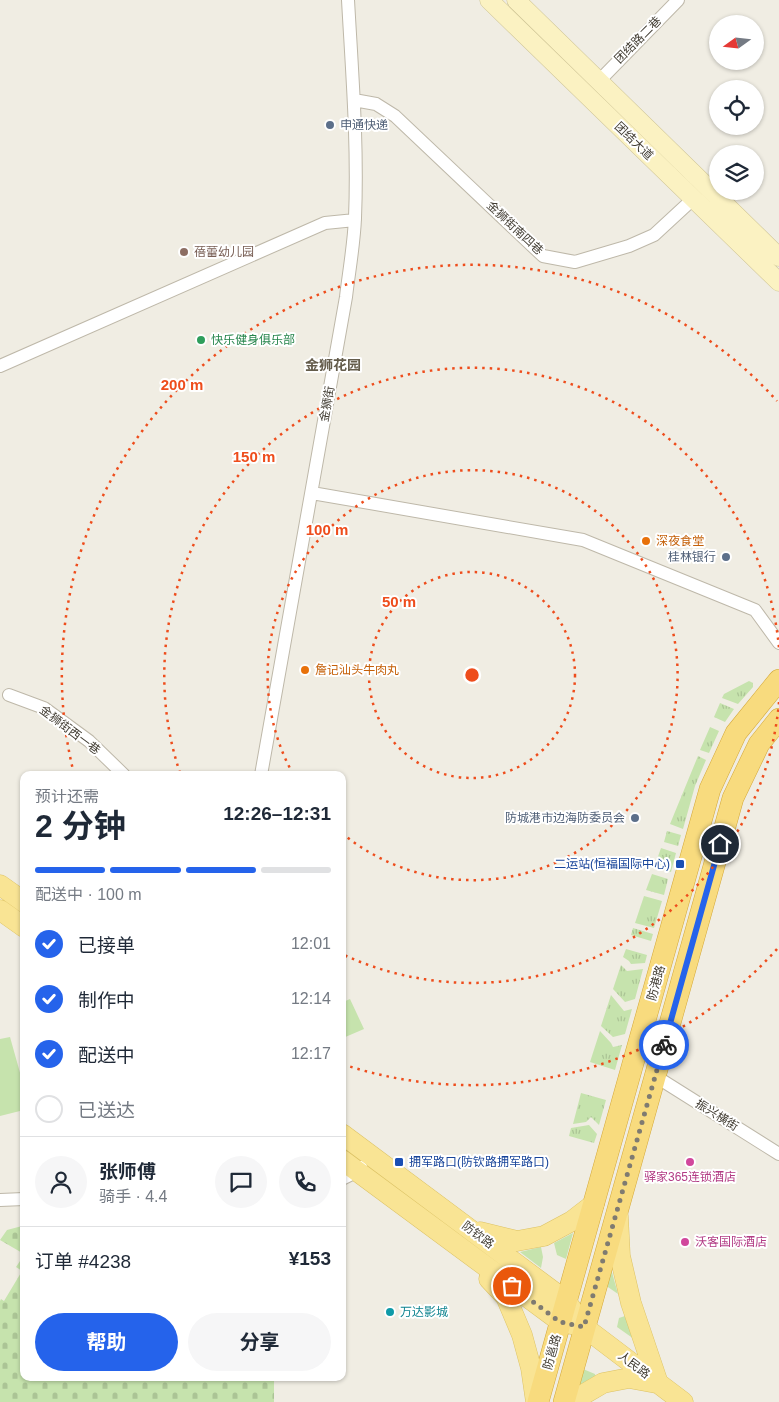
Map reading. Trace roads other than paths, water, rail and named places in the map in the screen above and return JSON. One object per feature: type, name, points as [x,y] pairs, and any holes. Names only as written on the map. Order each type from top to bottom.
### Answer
[{"type":"highway","name":"防港路","points":[[566,1301],[710,790],[736,733],[779,680]]},
{"type":"highway","name":"防港路","points":[[584,1327],[733,798],[759,744],[779,719]]},
{"type":"highway","name":"防邕路","points":[[537,1402],[566,1301]]},
{"type":"highway","name":"防邕路","points":[[564,1402],[584,1327]]},
{"type":"main road","name":"团结大道","points":[[490,0],[779,282]]},
{"type":"main road","name":"团结大道","points":[[516,0],[779,257]]},
{"type":"main road","points":[[0,885],[20,899]]},
{"type":"main road","points":[[0,910],[20,924]]},
{"type":"main road","name":"防钦路","points":[[346,1137],[566,1301],[584,1327]]},
{"type":"main road","name":"防钦路","points":[[348,1170],[459,1246],[560,1322],[584,1327]]},
{"type":"main road","points":[[469,1229],[517,1242],[544,1236],[572,1221],[594,1204]]},
{"type":"main road","points":[[572,1402],[603,1383],[629,1378],[658,1383],[630,1303],[620,1256],[617,1211]]},
{"type":"main road","points":[[459,1246],[506,1297],[522,1335],[531,1368],[537,1402]]},
{"type":"main road","name":"人民路","points":[[584,1327],[683,1402]]},
{"type":"street","name":"金狮街","points":[[262,771],[346,297],[355,220],[354,100],[348,0]]},
{"type":"street","name":"团结路二巷","points":[[599,81],[678,0]]},
{"type":"street","name":"金狮街南四巷","points":[[354,100],[376,104],[395,116],[543,256],[575,262],[629,246],[654,235],[693,199]]},
{"type":"street","points":[[0,366],[325,223],[355,220]]},
{"type":"street","points":[[312,493],[583,540],[755,610],[779,644]]},
{"type":"street","name":"金狮街西一巷","points":[[9,695],[44,708],[89,741],[120,771]]},
{"type":"street","name":"振兴横街","points":[[655,1076],[779,1154]]},
{"type":"street","points":[[348,1170],[370,1155]]},
{"type":"street","points":[[0,1200],[20,1199]]},
{"type":"place","name":"申通快递","points":[[330,125]]},
{"type":"place","name":"蓓蕾幼儿园","points":[[184,252]]},
{"type":"place","name":"快乐健身俱乐部","points":[[201,340]]},
{"type":"place","name":"深夜食堂","points":[[646,541]]},
{"type":"place","name":"桂林银行","points":[[726,557]]},
{"type":"place","name":"詹记汕头牛肉丸","points":[[305,670]]},
{"type":"place","name":"防城港市边海防委员会","points":[[635,818]]},
{"type":"place","name":"二运站(恒福国际中心)","points":[[680,864]]},
{"type":"place","name":"拥军路口(防钦路拥军路口)","points":[[399,1162]]},
{"type":"place","name":"驿家365连锁酒店","points":[[690,1162]]},
{"type":"place","name":"沃客国际酒店","points":[[685,1242]]},
{"type":"place","name":"万达影城","points":[[390,1312]]},
{"type":"district","name":"金狮花园","points":[[333,365]]}]
